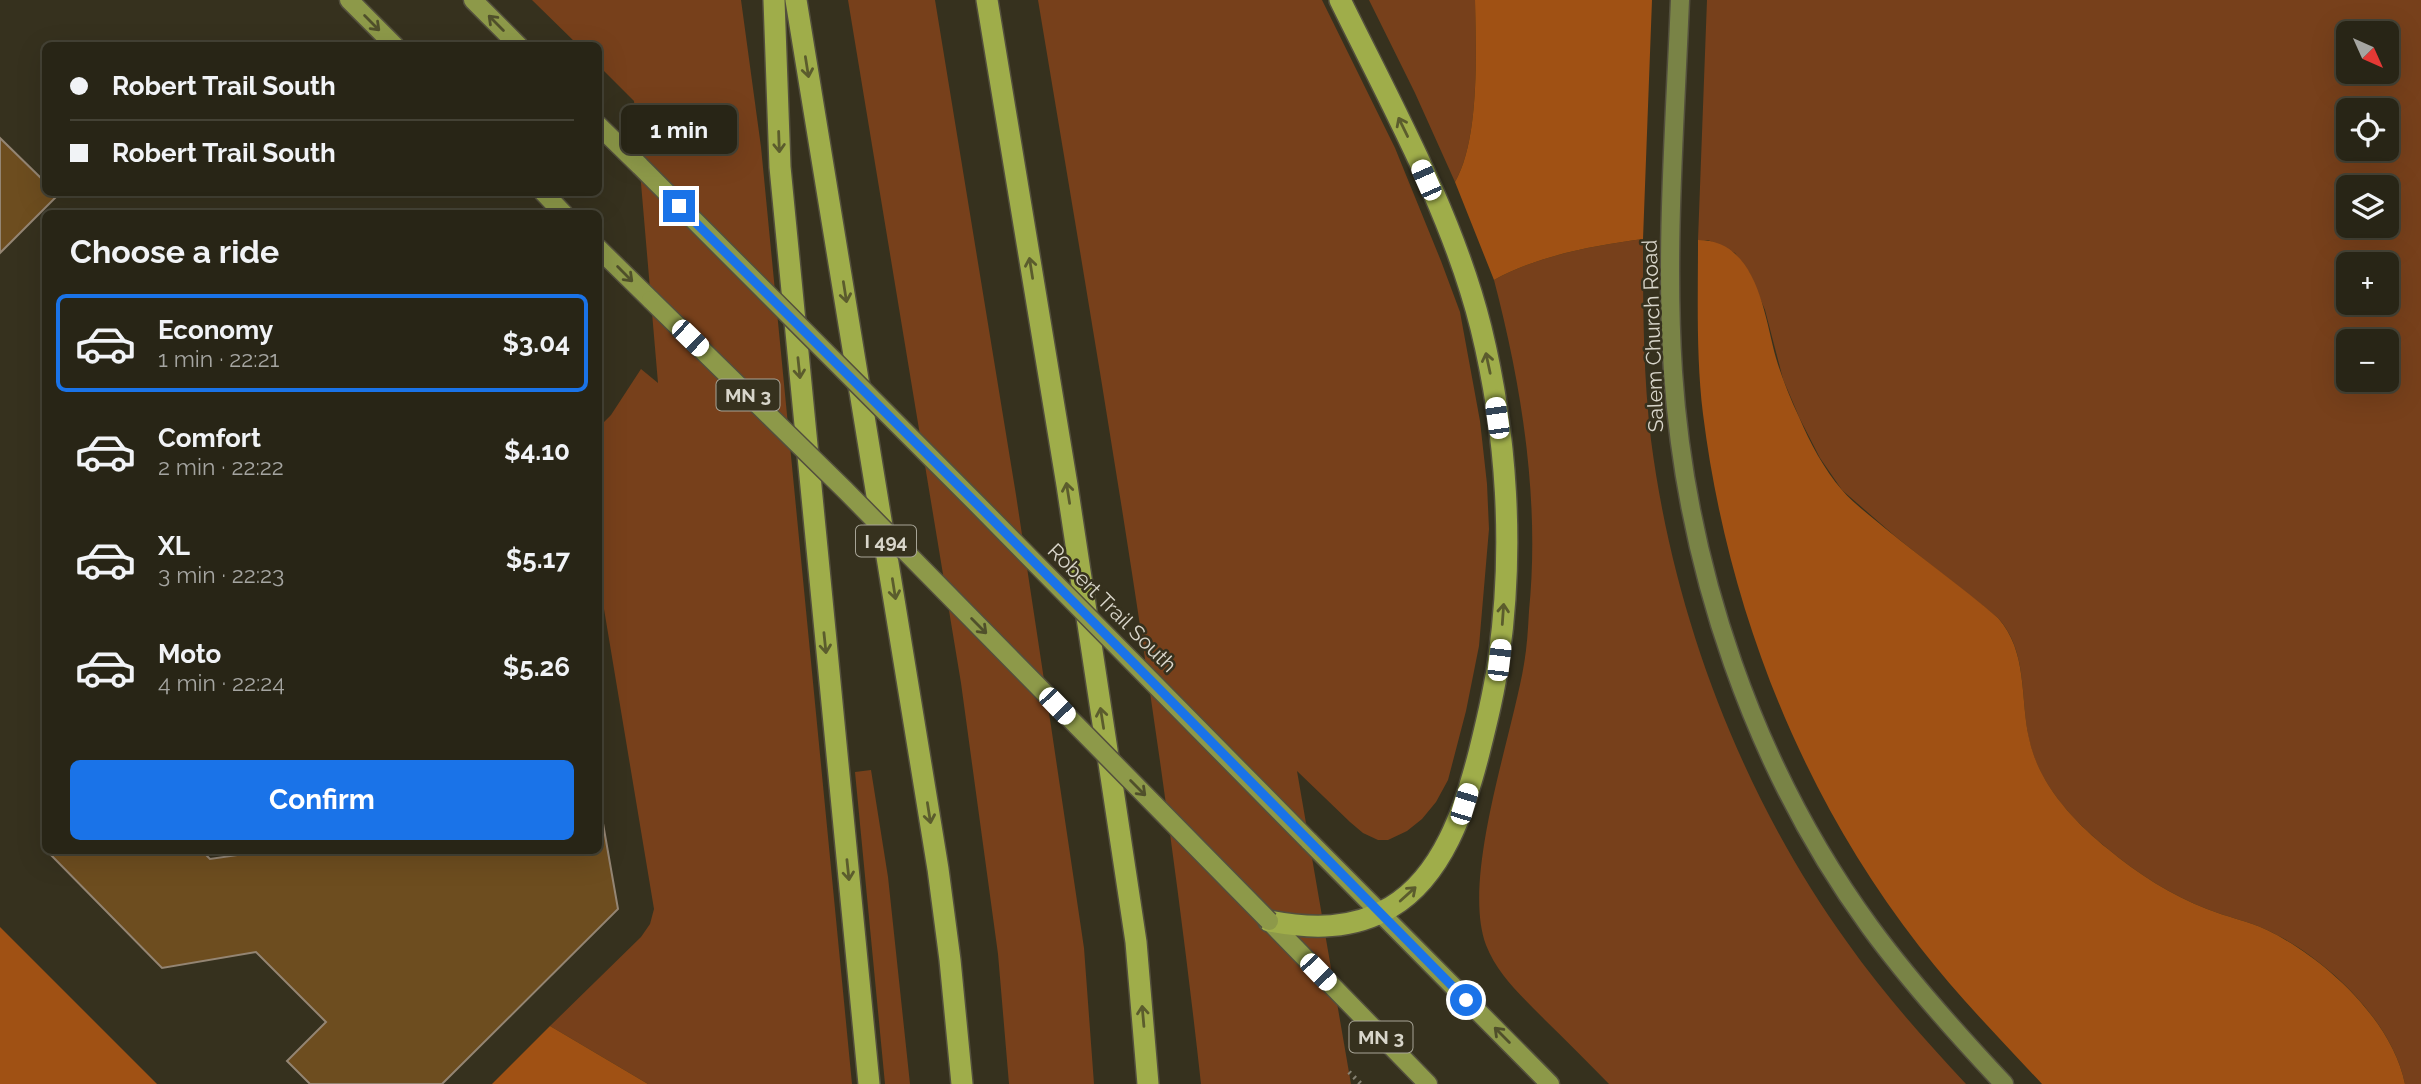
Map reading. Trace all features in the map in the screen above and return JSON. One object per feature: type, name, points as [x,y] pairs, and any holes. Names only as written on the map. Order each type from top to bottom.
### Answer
[{"type":"highway","points":[[774,0],[780,167],[869,1084]]},
{"type":"highway","name":"I 494","points":[[796,0],[934,842],[950,960],[962,1084]]},
{"type":"highway","points":[[987,0],[1067,485],[1134,928],[1147,1084]]},
{"type":"highway","points":[[1269,921],[1304,927],[1357,922],[1381,913],[1404,898],[1430,870],[1451,835],[1464,804],[1488,716],[1499,660],[1505,588],[1506,523],[1502,463],[1490,372],[1470,290],[1410,142],[1340,0]]},
{"type":"main road","points":[[349,0],[391,42]]},
{"type":"main road","points":[[473,0],[515,42]]},
{"type":"main road","name":"Robert Trail South","points":[[602,129],[1550,1084]]},
{"type":"main road","points":[[547,196],[560,210]]},
{"type":"main road","name":"MN 3","points":[[602,252],[845,490],[1428,1084]]},
{"type":"street","name":"Salem Church Road","points":[[1679,0],[1671,240],[1673,373],[1679,439],[1690,505],[1721,625],[1766,746],[1805,823],[1841,884],[1869,926],[1926,998],[2004,1084]]},
{"type":"path","points":[[1349,1072],[1361,1084]]},
{"type":"shaded area","points":[[532,0],[741,0],[761,147],[852,1084],[648,1084],[550,1026],[641,937],[650,924],[654,909],[602,597],[602,424],[611,415],[641,369],[658,383],[634,101],[602,69],[602,42],[575,42]]},
{"type":"shaded area","points":[[848,0],[935,0],[1016,495],[1084,948],[1094,1084],[1009,1084],[998,954],[961,683]]},
{"type":"shaded area","points":[[1038,0],[1322,0],[1395,148],[1460,312],[1480,421],[1489,529],[1479,646],[1448,780],[1436,802],[1422,819],[1407,831],[1388,840],[1378,840],[1363,833],[1350,822],[1297,771],[1351,1084],[1201,1084],[1148,676]]},
{"type":"shaded area","points":[[1369,0],[1475,0],[1476,68],[1473,119],[1463,164],[1455,182],[1415,93]]},
{"type":"shaded area","points":[[1475,0],[1652,0],[1643,239],[1586,248],[1548,258],[1494,280],[1455,182],[1463,164],[1473,119],[1476,68]]},
{"type":"shaded area","points":[[1707,0],[2421,0],[2421,1084],[2405,1084],[2398,1060],[2371,1014],[2353,993],[2311,956],[2267,930],[2215,912],[2155,883],[2108,849],[2082,826],[2059,800],[2040,771],[2029,739],[2019,660],[2008,631],[1998,618],[1842,490],[1820,458],[1800,419],[1783,379],[1765,310],[1749,272],[1735,253],[1708,240],[1698,240]]},
{"type":"shaded area","points":[[1643,239],[1646,390],[1651,440],[1677,573],[1695,639],[1718,703],[1775,827],[1809,886],[1875,979],[1919,1033],[1966,1084],[1609,1084],[1512,986],[1497,967],[1486,945],[1480,917],[1484,846],[1524,664],[1532,569],[1526,444],[1513,361],[1494,280],[1548,258],[1586,248]]},
{"type":"shaded area","points":[[1698,240],[1718,243],[1733,252],[1755,282],[1789,395],[1823,465],[1835,482],[1863,510],[1998,618],[2008,631],[2019,660],[2026,722],[2034,755],[2059,800],[2082,826],[2108,849],[2155,883],[2215,912],[2267,930],[2289,942],[2333,974],[2371,1015],[2386,1037],[2398,1060],[2405,1084],[2042,1084],[1948,982],[1877,887],[1838,825],[1775,695],[1751,626],[1730,557],[1714,486],[1703,414],[1698,349]]},
{"type":"shaded area","points":[[871,770],[888,877],[910,1084],[885,1084],[855,772]]},
{"type":"shaded area","points":[[0,927],[157,1084],[0,1084]]},
{"type":"shaded area","points":[[550,1026],[648,1084],[492,1084]]},
{"type":"building","points":[[0,138],[42,179],[42,196],[57,196],[0,253]]},
{"type":"building","points":[[602,818],[618,909],[442,1084],[310,1084],[287,1061],[326,1022],[256,952],[162,968],[50,854],[205,854],[210,859],[245,854],[602,854]]},
{"type":"route","points":[[679,206],[1466,1000]]}]
